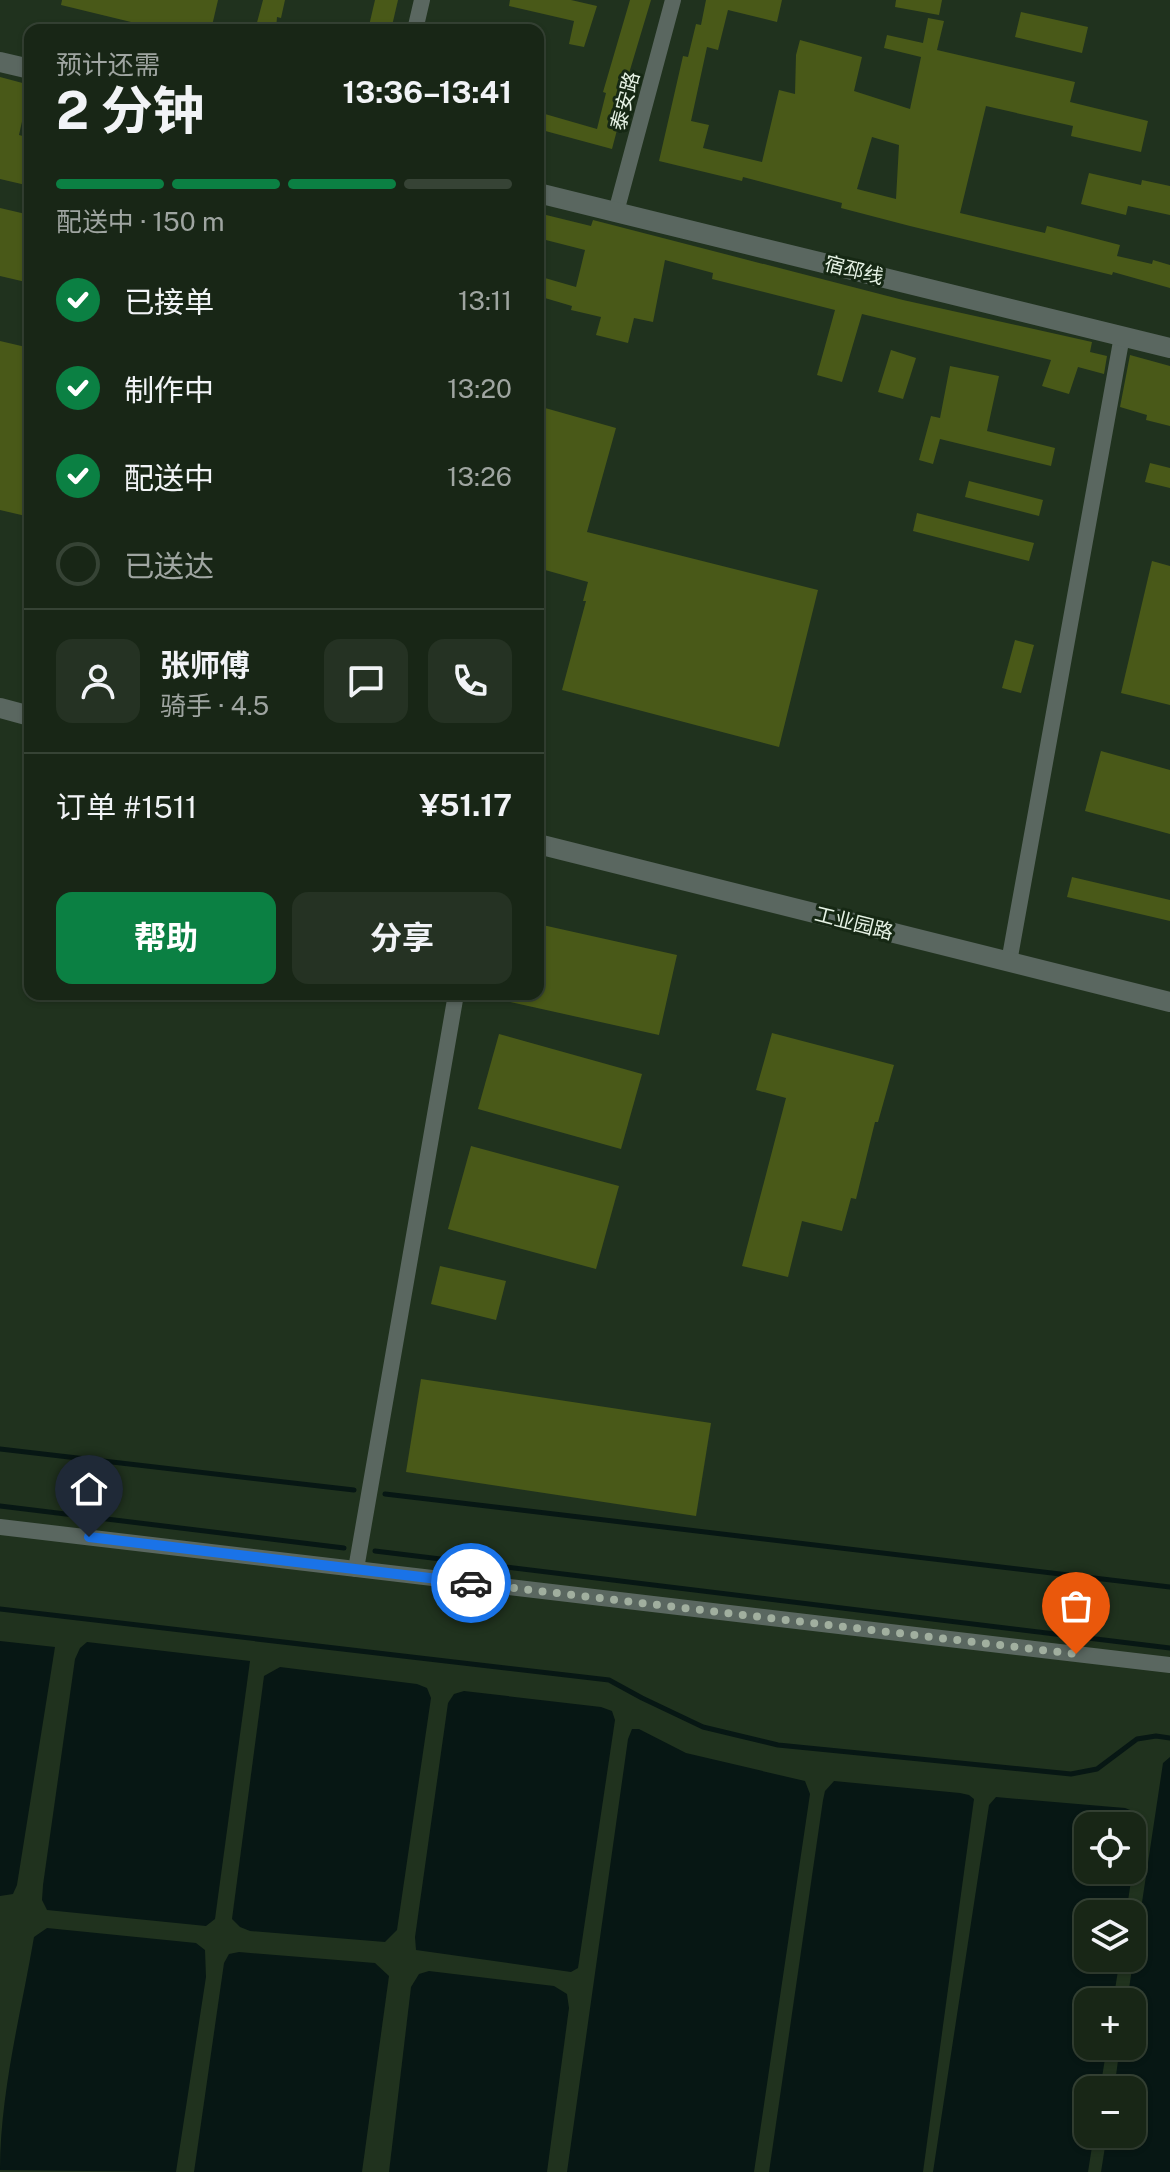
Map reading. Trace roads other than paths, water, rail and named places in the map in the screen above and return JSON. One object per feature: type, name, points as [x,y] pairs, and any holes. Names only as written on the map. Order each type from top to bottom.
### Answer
[{"type":"street","points":[[416,24],[422,0]]},
{"type":"street","name":"泰安路","points":[[616,212],[673,0]]},
{"type":"street","points":[[0,62],[24,68]]},
{"type":"street","name":"宿邳线","points":[[544,194],[1170,348]]},
{"type":"street","points":[[1009,962],[1122,336]]},
{"type":"street","points":[[0,708],[24,714]]},
{"type":"street","name":"工业园路","points":[[544,846],[1170,1002]]},
{"type":"street","points":[[356,1569],[455,1000]]},
{"type":"street","points":[[0,1527],[1170,1665]]},
{"type":"waterway","points":[[0,1449],[354,1490]]},
{"type":"waterway","points":[[385,1494],[1170,1587]]},
{"type":"waterway","points":[[0,1506],[344,1548]]},
{"type":"waterway","points":[[375,1551],[1170,1648]]},
{"type":"waterway","points":[[0,1609],[609,1680],[703,1727],[778,1745],[1071,1774],[1097,1769],[1137,1739],[1156,1736],[1170,1738]]}]
